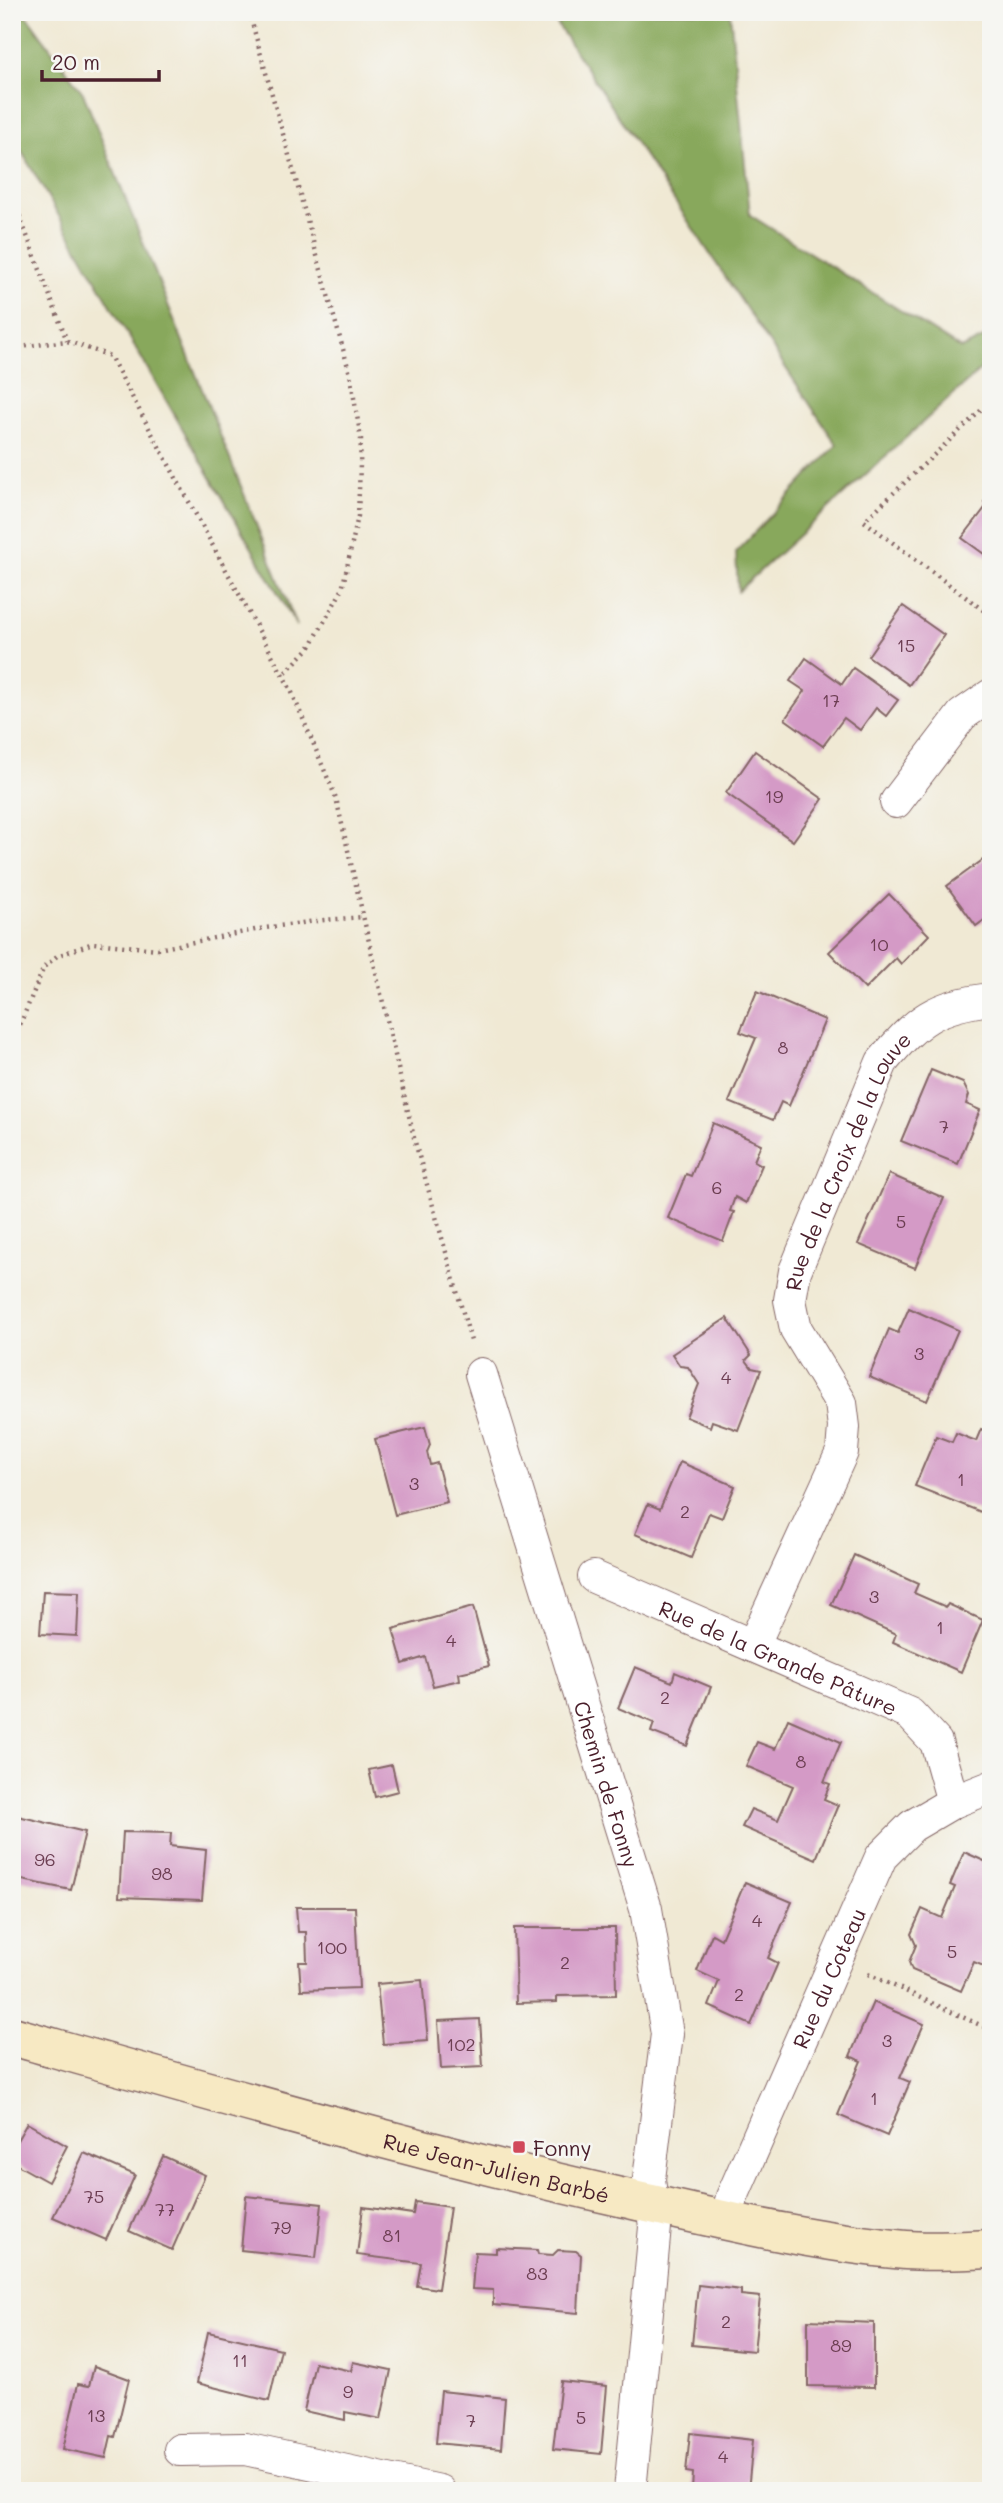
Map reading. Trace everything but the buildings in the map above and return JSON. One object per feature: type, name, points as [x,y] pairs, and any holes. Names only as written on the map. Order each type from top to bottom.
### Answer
[{"type":"main road","name":"Rue Jean-Julien Barbé","points":[[12,2036],[256,2105],[557,2182],[726,2221],[842,2242],[907,2250],[991,2249]]},
{"type":"street","points":[[896,802],[962,715],[991,695]]},
{"type":"street","name":"Rue de la Croix de la Louve","points":[[753,1646],[842,1452],[844,1427],[841,1403],[796,1329],[790,1300],[795,1271],[882,1062],[903,1037],[926,1017],[958,1003],[991,999]]},
{"type":"street","name":"Chemin de Fonny","points":[[481,1374],[646,1909],[667,2034],[649,2179],[655,2227],[630,2491]]},
{"type":"street","name":"Rue de la Grande Pâture","points":[[594,1577],[910,1714],[936,1742],[953,1802]]},
{"type":"street","name":"Rue du Coteau","points":[[726,2221],[732,2197],[881,1857],[912,1826],[953,1802],[991,1787]]},
{"type":"street","points":[[180,2451],[245,2449],[439,2491]]},
{"type":"path","points":[[249,12],[350,374],[361,439],[358,516],[342,590],[310,647],[283,675]]},
{"type":"path","points":[[12,196],[67,341]]},
{"type":"path","points":[[12,348],[67,341],[110,356],[283,675],[336,798],[415,1142],[481,1374]]},
{"type":"path","points":[[991,401],[864,521],[991,616]]},
{"type":"path","points":[[12,1044],[44,967],[57,956],[93,943],[158,949],[265,928],[364,917]]},
{"type":"path","points":[[835,1959],[991,2030]]},
{"type":"green space","points":[[12,12],[24,12],[83,93],[297,626],[12,135]]},
{"type":"green space","points":[[549,12],[730,12],[750,215],[961,349],[991,334],[991,360],[738,591],[736,552],[837,445]]},
{"type":"place","name":"Fonny","points":[[519,2147]]}]
